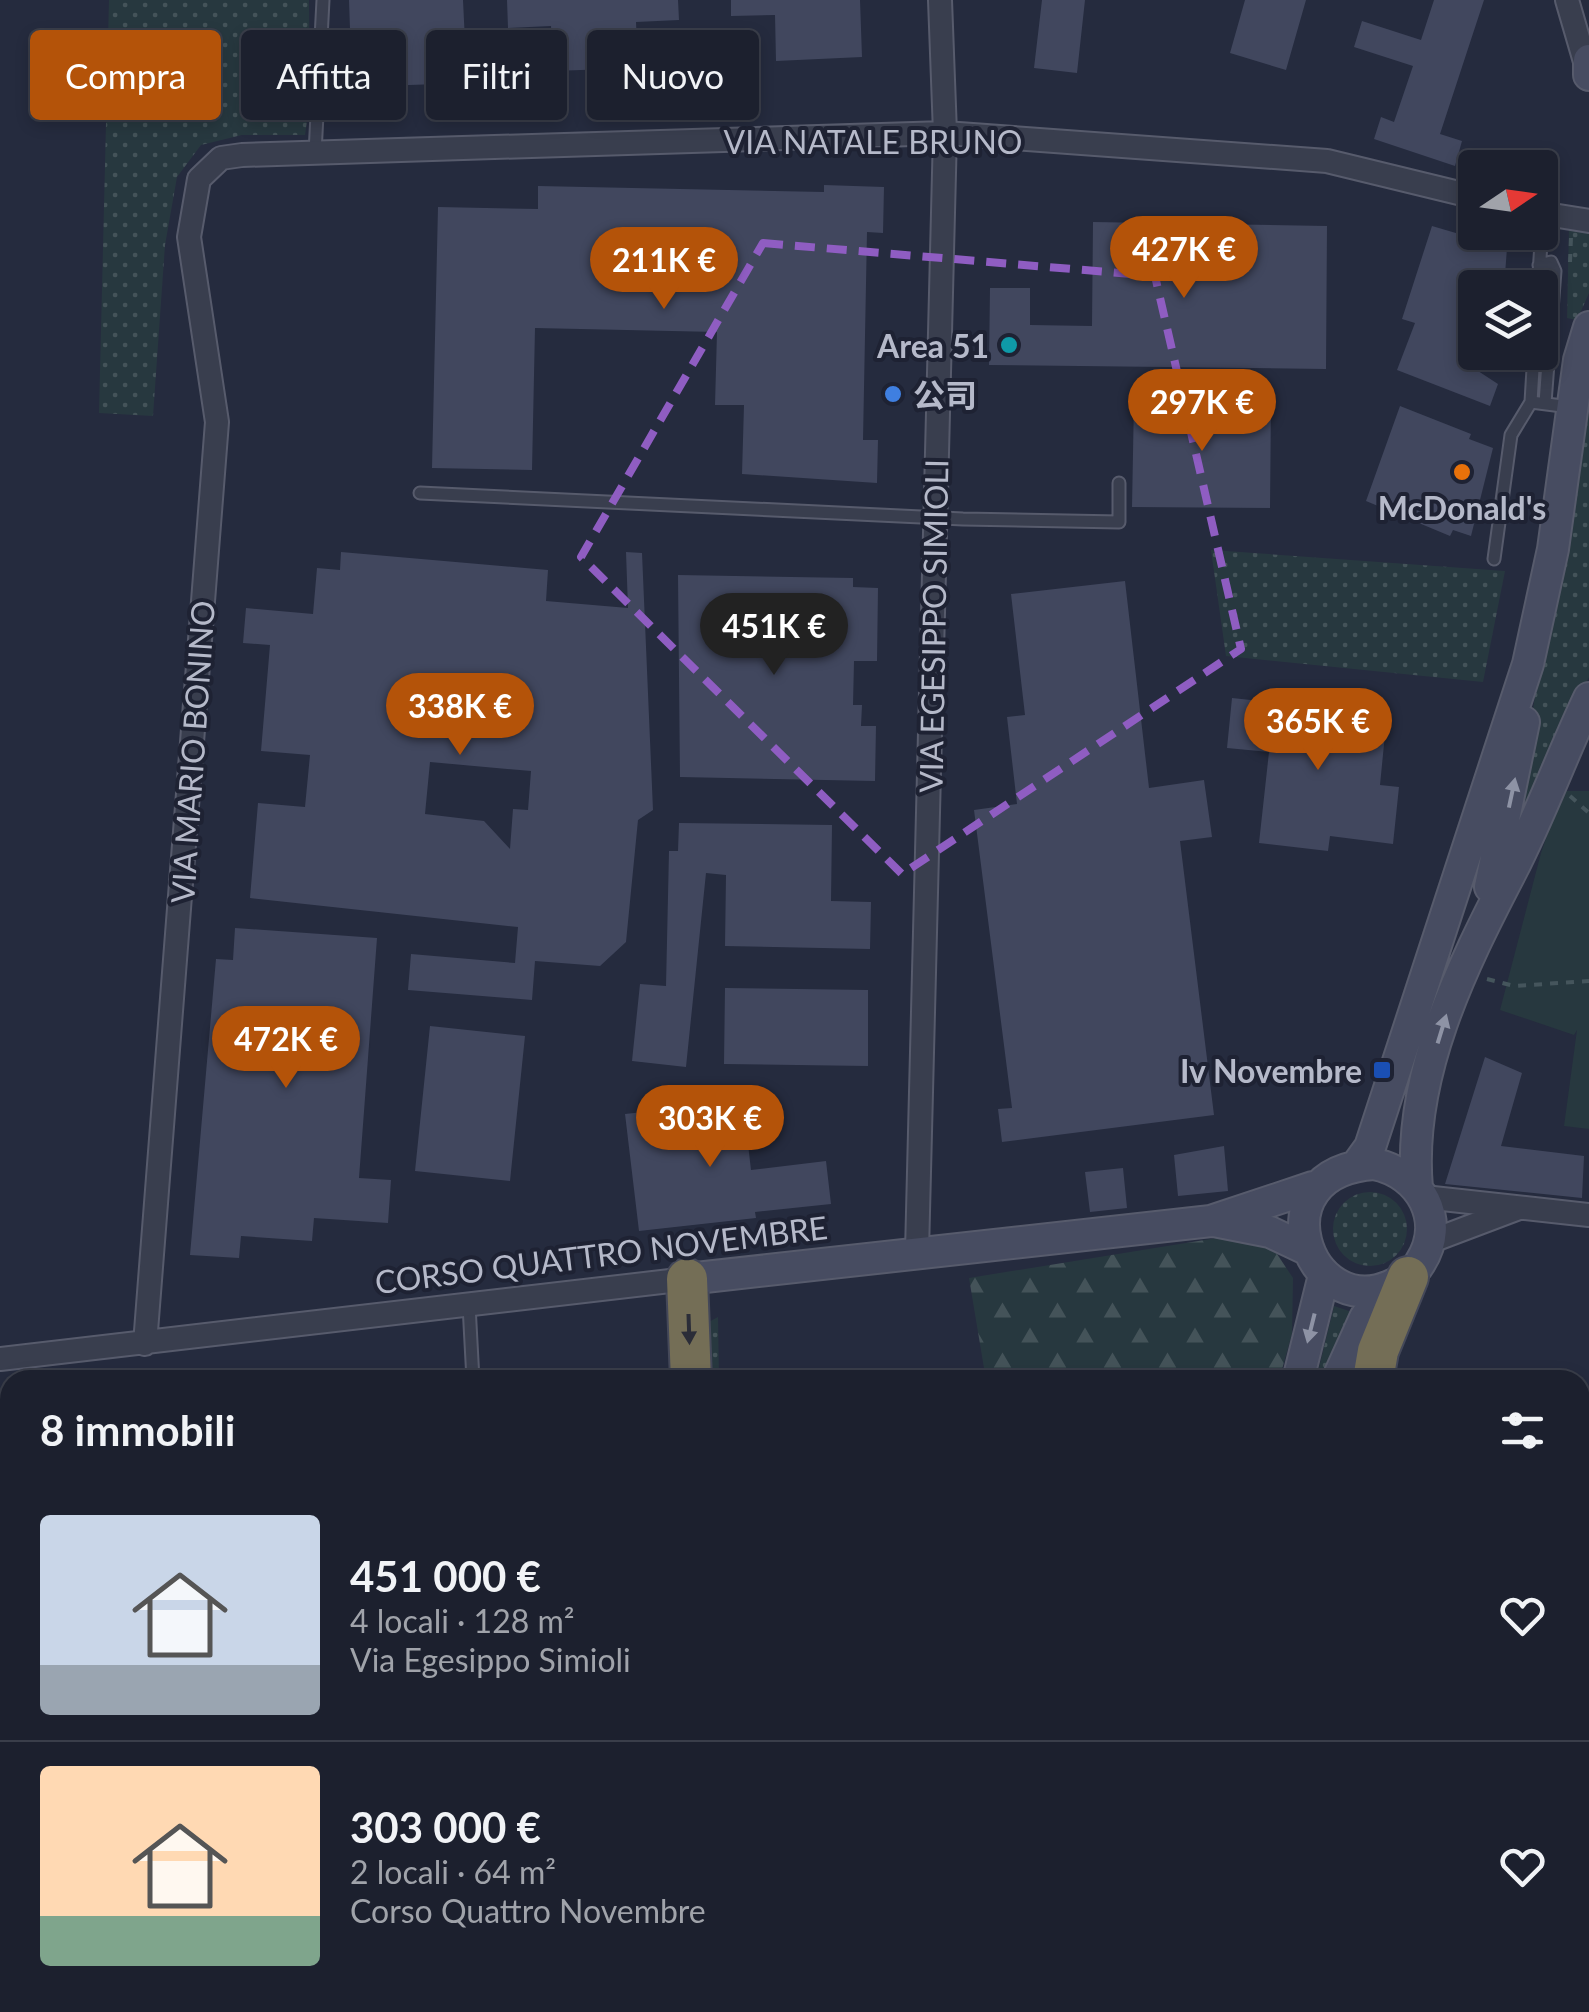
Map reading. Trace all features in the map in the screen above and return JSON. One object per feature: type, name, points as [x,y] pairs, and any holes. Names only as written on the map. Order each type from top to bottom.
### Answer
[{"type":"highway","points":[[687,1279],[691,1370]]},
{"type":"highway","points":[[1375,1370],[1396,1282]]},
{"type":"main road","points":[[1589,60],[1589,73]]},
{"type":"main road","points":[[1420,1192],[1417,1112],[1446,1017],[1482,922],[1514,785],[1528,664],[1553,549],[1560,405],[1589,327]]},
{"type":"main road","points":[[1356,1166],[1370,1146],[1528,664]]},
{"type":"main road","points":[[1482,922],[1512,870],[1589,698]]},
{"type":"main road","points":[[1300,1370],[1316,1262],[1305,1210],[1313,1187],[1328,1175],[1356,1166],[1390,1167],[1420,1192],[1430,1211],[1430,1242],[1365,1318],[1342,1370]]},
{"type":"main road","name":"CORSO QUATTRO NOVEMBRE","points":[[687,1279],[1211,1221],[1313,1187]]},
{"type":"main road","name":"CORSO QUATTRO NOVEMBRE","points":[[1211,1221],[1270,1232],[1316,1262]]},
{"type":"main road","points":[[1316,1262],[1354,1290],[1396,1282]]},
{"type":"street","name":"VIA EGESIPPO SIMIOLI","points":[[917,1252],[945,134],[940,0]]},
{"type":"street","points":[[1567,0],[1589,73]]},
{"type":"street","name":"VIA NATALE BRUNO","points":[[208,166],[221,158],[242,154],[945,134],[1327,161],[1458,193]]},
{"type":"street","name":"VIA MARIO BONINO","points":[[146,1344],[218,422],[189,237],[193,198],[208,166]]},
{"type":"street","points":[[1558,216],[1589,221]]},
{"type":"street","points":[[1420,1192],[1589,1215]]},
{"type":"street","points":[[1430,1242],[1474,1222],[1527,1206]]},
{"type":"street","name":"CORSO QUATTRO NOVEMBRE","points":[[0,1358],[687,1279]]},
{"type":"lane","points":[[315,154],[323,0]]},
{"type":"lane","points":[[1539,270],[1540,250]]},
{"type":"lane","points":[[1531,402],[1560,405],[1556,271],[1547,260],[1539,265]]},
{"type":"lane","points":[[1494,559],[1511,436],[1531,402],[1533,370]]},
{"type":"lane","points":[[420,493],[936,518],[1119,522],[1120,483]]},
{"type":"lane","points":[[468,1305],[472,1370]]},
{"type":"path","points":[[1486,980],[1514,986],[1589,980]]},
{"type":"highlighted area","points":[[763,243],[1155,276],[1241,649],[902,874],[581,557]]},
{"type":"green space","points":[[109,0],[309,0],[309,30],[241,30],[241,120],[307,120],[305,135],[242,135],[201,145],[177,177],[165,245],[153,416],[99,413],[106,120],[221,120],[221,30],[108,30]]},
{"type":"green space","points":[[1569,228],[1589,231],[1589,293],[1577,320],[1567,318]]},
{"type":"green space","points":[[1589,354],[1589,677],[1515,823]]},
{"type":"green space","points":[[1211,550],[1505,571],[1483,682],[1226,656]]},
{"type":"green space","points":[[1562,791],[1589,791],[1589,1129],[1564,1126],[1577,1030],[1574,1035],[1500,1010],[1541,853]]},
{"type":"green space","points":[[1370,1192],[1384,1194],[1396,1203],[1405,1215],[1405,1243],[1396,1255],[1384,1264],[1370,1266],[1356,1264],[1344,1255],[1335,1243],[1333,1229],[1335,1215],[1344,1203],[1356,1194]]},
{"type":"green space","points":[[1223,1237],[1271,1245],[1293,1278],[1292,1334],[1282,1370],[984,1370],[969,1278]]},
{"type":"green space","points":[[1334,1306],[1355,1313],[1327,1370],[1318,1370]]},
{"type":"green space","points":[[718,1317],[719,1370],[704,1370],[707,1323]]},
{"type":"building","points":[[349,0],[463,0],[464,30],[426,30],[426,84],[406,85],[406,30],[350,30]]},
{"type":"building","points":[[507,0],[678,0],[679,20],[636,22],[636,30],[587,30],[587,70],[567,71],[567,30],[551,30],[551,26],[508,28]]},
{"type":"building","points":[[731,0],[860,0],[862,57],[776,61],[775,15],[731,16]]},
{"type":"building","points":[[1042,0],[1085,0],[1077,73],[1034,68]]},
{"type":"building","points":[[1245,0],[1306,0],[1286,70],[1230,53]]},
{"type":"building","points":[[1434,0],[1484,0],[1440,134],[1462,141],[1455,166],[1374,139],[1381,117],[1394,122],[1413,66],[1354,47],[1362,21],[1421,40]]},
{"type":"building","points":[[824,185],[884,187],[883,233],[867,232],[863,440],[878,440],[877,483],[742,474],[744,405],[715,405],[717,332],[535,328],[532,470],[432,468],[438,207],[538,209],[538,186],[824,192]]},
{"type":"building","points":[[1093,222],[1327,226],[1326,369],[989,365],[990,288],[1030,288],[1030,325],[1092,326]]},
{"type":"building","points":[[1432,226],[1458,234],[1458,250],[1507,250],[1505,270],[1458,270],[1458,370],[1477,370],[1498,384],[1490,406],[1397,370],[1415,323],[1402,319]]},
{"type":"building","points":[[1134,399],[1271,401],[1270,508],[1132,507]]},
{"type":"building","points":[[1400,406],[1471,434],[1469,439],[1493,448],[1471,536],[1453,530],[1450,536],[1366,501]]},
{"type":"building","points":[[341,552],[548,570],[546,601],[628,608],[626,552],[642,553],[653,810],[638,820],[626,942],[600,966],[535,961],[532,1000],[408,990],[411,954],[515,963],[518,927],[250,898],[258,803],[305,807],[310,755],[261,751],[270,645],[243,643],[246,608],[313,614],[317,568],[340,570]],"holes":[[[430,762],[531,771],[528,810],[513,809],[510,849],[484,821],[425,814]]]},
{"type":"building","points":[[678,575],[853,578],[853,587],[878,588],[877,661],[854,661],[853,705],[862,705],[861,726],[876,726],[875,781],[680,777]]},
{"type":"building","points":[[1125,581],[1149,788],[1204,780],[1212,837],[1180,841],[1214,1115],[1002,1142],[998,1109],[1012,1108],[974,810],[1017,804],[1007,717],[1025,715],[1011,594]]},
{"type":"building","points":[[1232,698],[1387,714],[1380,785],[1399,787],[1393,844],[1330,836],[1328,851],[1259,843],[1269,752],[1227,748]]},
{"type":"building","points":[[679,823],[832,825],[831,901],[871,902],[870,949],[725,946],[726,875],[706,873],[686,1067],[632,1061],[640,984],[666,986],[669,851],[678,851]]},
{"type":"building","points":[[235,928],[377,938],[359,1178],[391,1180],[388,1223],[314,1218],[312,1241],[241,1236],[239,1258],[190,1255],[216,959],[233,960]]},
{"type":"building","points":[[725,988],[868,990],[868,1066],[724,1064]]},
{"type":"building","points":[[430,1026],[525,1036],[510,1181],[415,1171]]},
{"type":"building","points":[[1485,1057],[1522,1073],[1501,1146],[1584,1156],[1582,1198],[1445,1184]]},
{"type":"building","points":[[743,1101],[751,1170],[826,1161],[831,1204],[755,1212],[756,1218],[639,1231],[625,1114]]},
{"type":"building","points":[[1224,1146],[1228,1191],[1178,1196],[1174,1155]]},
{"type":"building","points":[[1123,1168],[1127,1208],[1090,1212],[1085,1172]]},
{"type":"place","name":"Area 51","points":[[1009,345]]},
{"type":"place","name":"公司","points":[[893,394]]},
{"type":"place","name":"McDonald's","points":[[1462,472]]},
{"type":"place","name":"Iv Novembre","points":[[1382,1070]]}]
